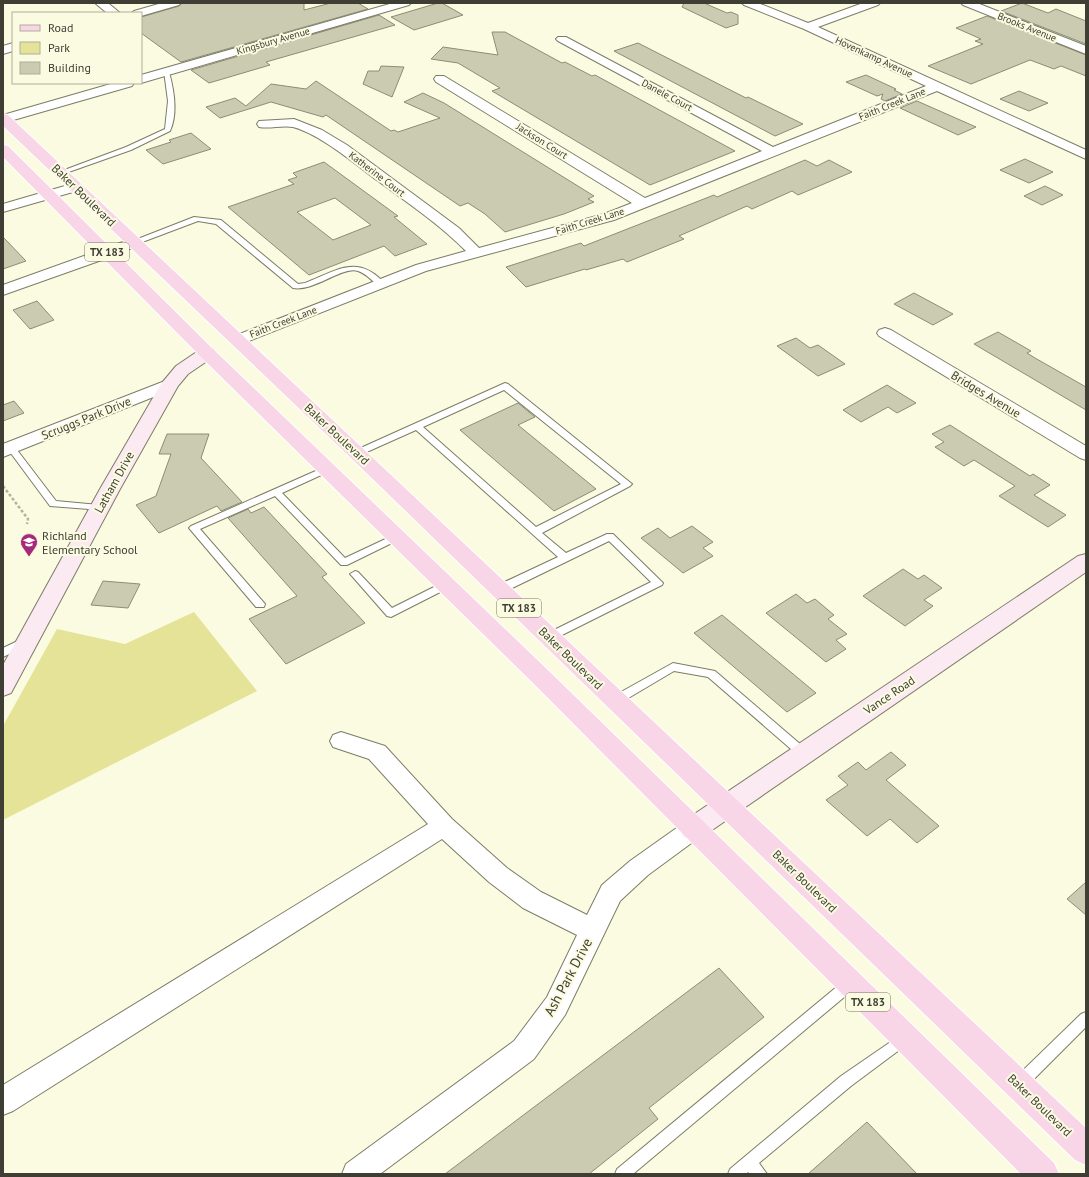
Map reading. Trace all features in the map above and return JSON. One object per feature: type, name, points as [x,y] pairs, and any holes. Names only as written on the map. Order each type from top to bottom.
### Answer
[{"type":"main road","name":"Baker Boulevard","points":[[3,119],[500,589],[1086,1149]]},
{"type":"main road","name":"Baker Boulevard","points":[[3,149],[207,353],[545,681],[1043,1174]]},
{"type":"main road","points":[[207,353],[238,340]]},
{"type":"street","points":[[101,3],[113,12]]},
{"type":"street","points":[[142,12],[175,3]]},
{"type":"street","name":"Kingsbury Avenue","points":[[142,79],[405,3]]},
{"type":"street","name":"Hovenkamp Avenue","points":[[748,3],[808,27],[1086,155]]},
{"type":"street","points":[[808,27],[874,3]]},
{"type":"street","name":"Brooks Avenue","points":[[967,3],[1086,50]]},
{"type":"street","name":"Danele Court","points":[[562,39],[773,152]]},
{"type":"street","name":"Jackson Court","points":[[440,78],[643,203]]},
{"type":"street","points":[[3,119],[125,84]]},
{"type":"street","name":"Faith Creek Lane","points":[[238,340],[420,268],[609,217],[938,86]]},
{"type":"street","name":"Katherine Court","points":[[264,124],[294,124],[317,133],[342,148],[454,231],[476,253]]},
{"type":"street","points":[[3,208],[75,187]]},
{"type":"street","points":[[3,290],[108,253],[134,242]]},
{"type":"street","name":"Bridges Avenue","points":[[885,333],[1086,454]]},
{"type":"street","name":"Latham Drive","points":[[3,688],[100,508],[170,384],[182,370],[207,353]]},
{"type":"street","name":"Scruggs Park Drive","points":[[7,450],[170,384]]},
{"type":"street","name":"Vance Road","points":[[693,829],[1086,561]]},
{"type":"street","points":[[341,741],[377,752],[444,826],[498,875],[532,900],[593,930]]},
{"type":"street","points":[[3,1101],[444,826]]},
{"type":"street","name":"Ash Park Drive","points":[[356,1174],[524,1050],[556,1006],[611,894],[625,879],[693,829]]},
{"type":"lane","points":[[61,173],[97,161],[168,130],[171,111],[170,89],[166,72]]},
{"type":"lane","points":[[134,242],[197,219],[207,219],[218,222],[296,286],[306,286],[350,268],[361,269],[381,284]]},
{"type":"lane","points":[[357,453],[505,386],[627,484],[535,532]]},
{"type":"lane","points":[[416,426],[565,558]]},
{"type":"lane","points":[[7,450],[53,504],[100,508]]},
{"type":"lane","points":[[260,604],[194,528],[327,469]]},
{"type":"lane","points":[[276,492],[344,563],[397,538]]},
{"type":"lane","points":[[500,589],[610,536],[658,583],[550,637]]},
{"type":"lane","points":[[355,574],[391,613],[446,585]]},
{"type":"lane","points":[[3,653],[28,641]]},
{"type":"lane","points":[[616,700],[673,667],[711,674],[803,753]]},
{"type":"lane","points":[[622,1174],[850,984]]},
{"type":"lane","points":[[1018,1084],[1086,1018]]},
{"type":"lane","points":[[735,1174],[846,1081],[905,1038]]},
{"type":"lane","points":[[749,1162],[760,1174]]},
{"type":"path","points":[[3,486],[28,519],[27,524]]},
{"type":"green space","points":[[194,612],[257,691],[3,820],[3,726],[57,629],[125,644]]},
{"type":"building","points":[[182,3],[304,3],[304,10],[331,3],[358,3],[368,9],[181,62],[142,34],[142,17],[179,6]]},
{"type":"building","points":[[442,3],[463,15],[414,30],[391,17]]},
{"type":"building","points":[[684,3],[704,3],[727,13],[731,12],[738,15],[738,24],[726,28],[682,7]]},
{"type":"building","points":[[1022,3],[1048,13],[1056,9],[1086,21],[1086,44],[1001,11]]},
{"type":"building","points":[[379,15],[395,25],[266,62],[270,65],[209,83],[191,70]]},
{"type":"building","points":[[987,16],[1086,55],[1086,76],[1061,66],[1054,69],[1030,60],[971,84],[928,66],[983,44],[975,41],[981,39],[956,28]]},
{"type":"building","points":[[492,32],[505,32],[562,63],[565,62],[592,76],[595,75],[735,151],[650,185],[492,91],[500,88],[458,63],[431,59],[443,47],[498,55]]},
{"type":"building","points":[[638,43],[746,98],[748,97],[803,124],[775,136],[614,51]]},
{"type":"building","points":[[381,66],[404,67],[392,97],[363,84],[368,71],[379,71]]},
{"type":"building","points":[[866,75],[896,89],[894,90],[902,94],[885,101],[881,99],[883,94],[877,96],[846,82]]},
{"type":"building","points":[[316,81],[391,131],[394,130],[398,132],[440,118],[404,102],[423,93],[444,103],[594,196],[588,199],[594,202],[564,214],[505,232],[485,214],[468,203],[460,206],[326,115],[323,117],[271,102],[220,118],[206,107],[235,98],[246,106],[271,84],[306,89]]},
{"type":"building","points":[[1019,91],[1048,103],[1029,111],[1000,99]]},
{"type":"building","points":[[917,101],[976,127],[958,135],[900,108]]},
{"type":"building","points":[[191,133],[211,149],[163,164],[146,150],[171,142],[169,140]]},
{"type":"building","points":[[1025,159],[1053,172],[1029,183],[1000,170]]},
{"type":"building","points":[[805,160],[817,166],[829,160],[852,172],[798,195],[792,191],[752,209],[747,206],[679,236],[684,239],[627,262],[623,259],[526,287],[506,267],[581,243],[584,246],[714,195],[717,197]]},
{"type":"building","points":[[324,162],[398,216],[394,217],[427,244],[395,256],[384,246],[309,275],[228,207],[294,184],[288,180],[297,177],[293,173]],"holes":[[[335,198],[371,225],[333,240],[297,212]]]},
{"type":"building","points":[[1045,186],[1063,195],[1042,205],[1024,196]]},
{"type":"building","points":[[3,237],[26,261],[3,269]]},
{"type":"building","points":[[914,293],[953,314],[933,325],[894,304]]},
{"type":"building","points":[[37,301],[54,320],[30,329],[13,310]]},
{"type":"building","points":[[998,332],[1031,351],[1027,353],[1035,358],[1086,387],[1086,410],[974,344]]},
{"type":"building","points":[[796,338],[810,348],[818,345],[845,364],[818,376],[777,346]]},
{"type":"building","points":[[887,385],[916,403],[897,413],[888,407],[861,422],[843,410]]},
{"type":"building","points":[[14,401],[24,413],[3,421],[3,405]]},
{"type":"building","points":[[518,403],[535,417],[518,425],[596,489],[554,511],[460,430]]},
{"type":"building","points":[[950,425],[1030,476],[1033,474],[1050,485],[1034,495],[1066,515],[1048,527],[999,496],[1015,486],[974,460],[964,466],[935,447],[944,442],[932,434]]},
{"type":"building","points":[[167,434],[209,434],[201,458],[242,502],[221,511],[217,506],[159,533],[136,505],[156,496],[171,454],[159,454]]},
{"type":"building","points":[[264,507],[327,574],[322,577],[365,623],[286,664],[249,619],[297,596],[228,518],[248,509],[251,513]]},
{"type":"building","points":[[692,526],[713,542],[703,548],[713,556],[683,573],[641,538],[658,528],[670,538]]},
{"type":"building","points":[[903,569],[918,579],[924,575],[942,588],[924,600],[933,606],[905,626],[863,596]]},
{"type":"building","points":[[103,581],[140,584],[128,608],[91,605]]},
{"type":"building","points":[[796,594],[807,603],[815,599],[834,615],[828,619],[847,634],[836,640],[846,649],[826,662],[766,613]]},
{"type":"building","points":[[722,615],[816,693],[787,712],[694,633]]},
{"type":"building","points":[[891,752],[906,765],[886,780],[939,826],[917,843],[890,819],[867,836],[826,800],[848,785],[838,776],[858,762],[866,770]]},
{"type":"building","points":[[1086,882],[1086,915],[1067,899]]},
{"type":"building","points":[[719,968],[764,1017],[649,1108],[658,1119],[589,1174],[445,1174]]},
{"type":"building","points":[[867,1122],[917,1174],[808,1174]]},
{"type":"place","name":"Richland Elementary School","points":[[29,557]]}]
